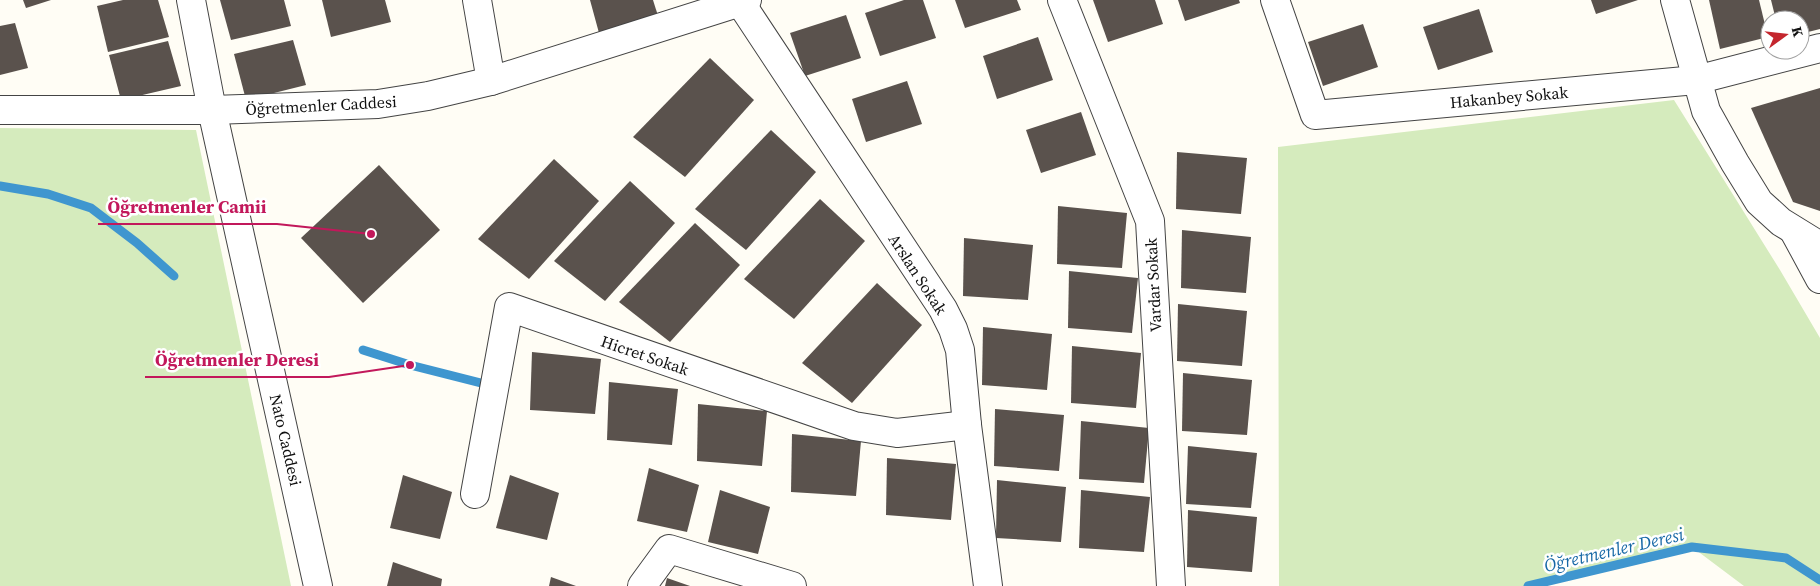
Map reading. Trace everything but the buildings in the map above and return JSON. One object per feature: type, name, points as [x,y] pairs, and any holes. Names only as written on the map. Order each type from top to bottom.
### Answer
[{"type":"street","name":"Nato Caddesi","points":[[192,0],[212,110],[318,586]]},
{"type":"street","points":[[476,0],[490,82]]},
{"type":"street","name":"Vardar Sokak","points":[[1062,0],[1150,221],[1171,586]]},
{"type":"street","name":"Hakanbey Sokak","points":[[1275,0],[1315,115],[1696,80],[1820,48]]},
{"type":"street","points":[[1675,0],[1706,111],[1759,202],[1781,222],[1820,246]]},
{"type":"street","name":"Öğretmenler Caddesi","points":[[0,110],[212,110],[378,104],[428,96],[490,82],[743,1]]},
{"type":"street","name":"Arslan Sokak","points":[[743,1],[943,310],[953,329],[960,350],[967,425],[988,586]]},
{"type":"street","points":[[1794,231],[1820,279]]},
{"type":"street","name":"Hicret Sokak","points":[[475,494],[509,307],[854,426],[897,432],[967,425]]},
{"type":"street","points":[[642,586],[668,550],[792,586]]},
{"type":"green space","points":[[1674,100],[1820,338],[1820,586],[1744,586],[1692,547],[1528,586],[1279,586],[1278,147]]},
{"type":"green space","points":[[0,128],[196,130],[291,586],[0,586]]},
{"type":"waterway","name":"Öğretmenler Deresi","points":[[0,186],[48,194],[91,208],[137,243],[174,276]]},
{"type":"waterway","points":[[363,350],[410,365],[481,383]]},
{"type":"waterway","name":"Öğretmenler Deresi","points":[[1528,586],[1692,547],[1786,558],[1820,580]]},
{"type":"place","name":"Öğretmenler Camii","points":[[371,234]]},
{"type":"place","name":"Öğretmenler Deresi","points":[[410,365]]}]
